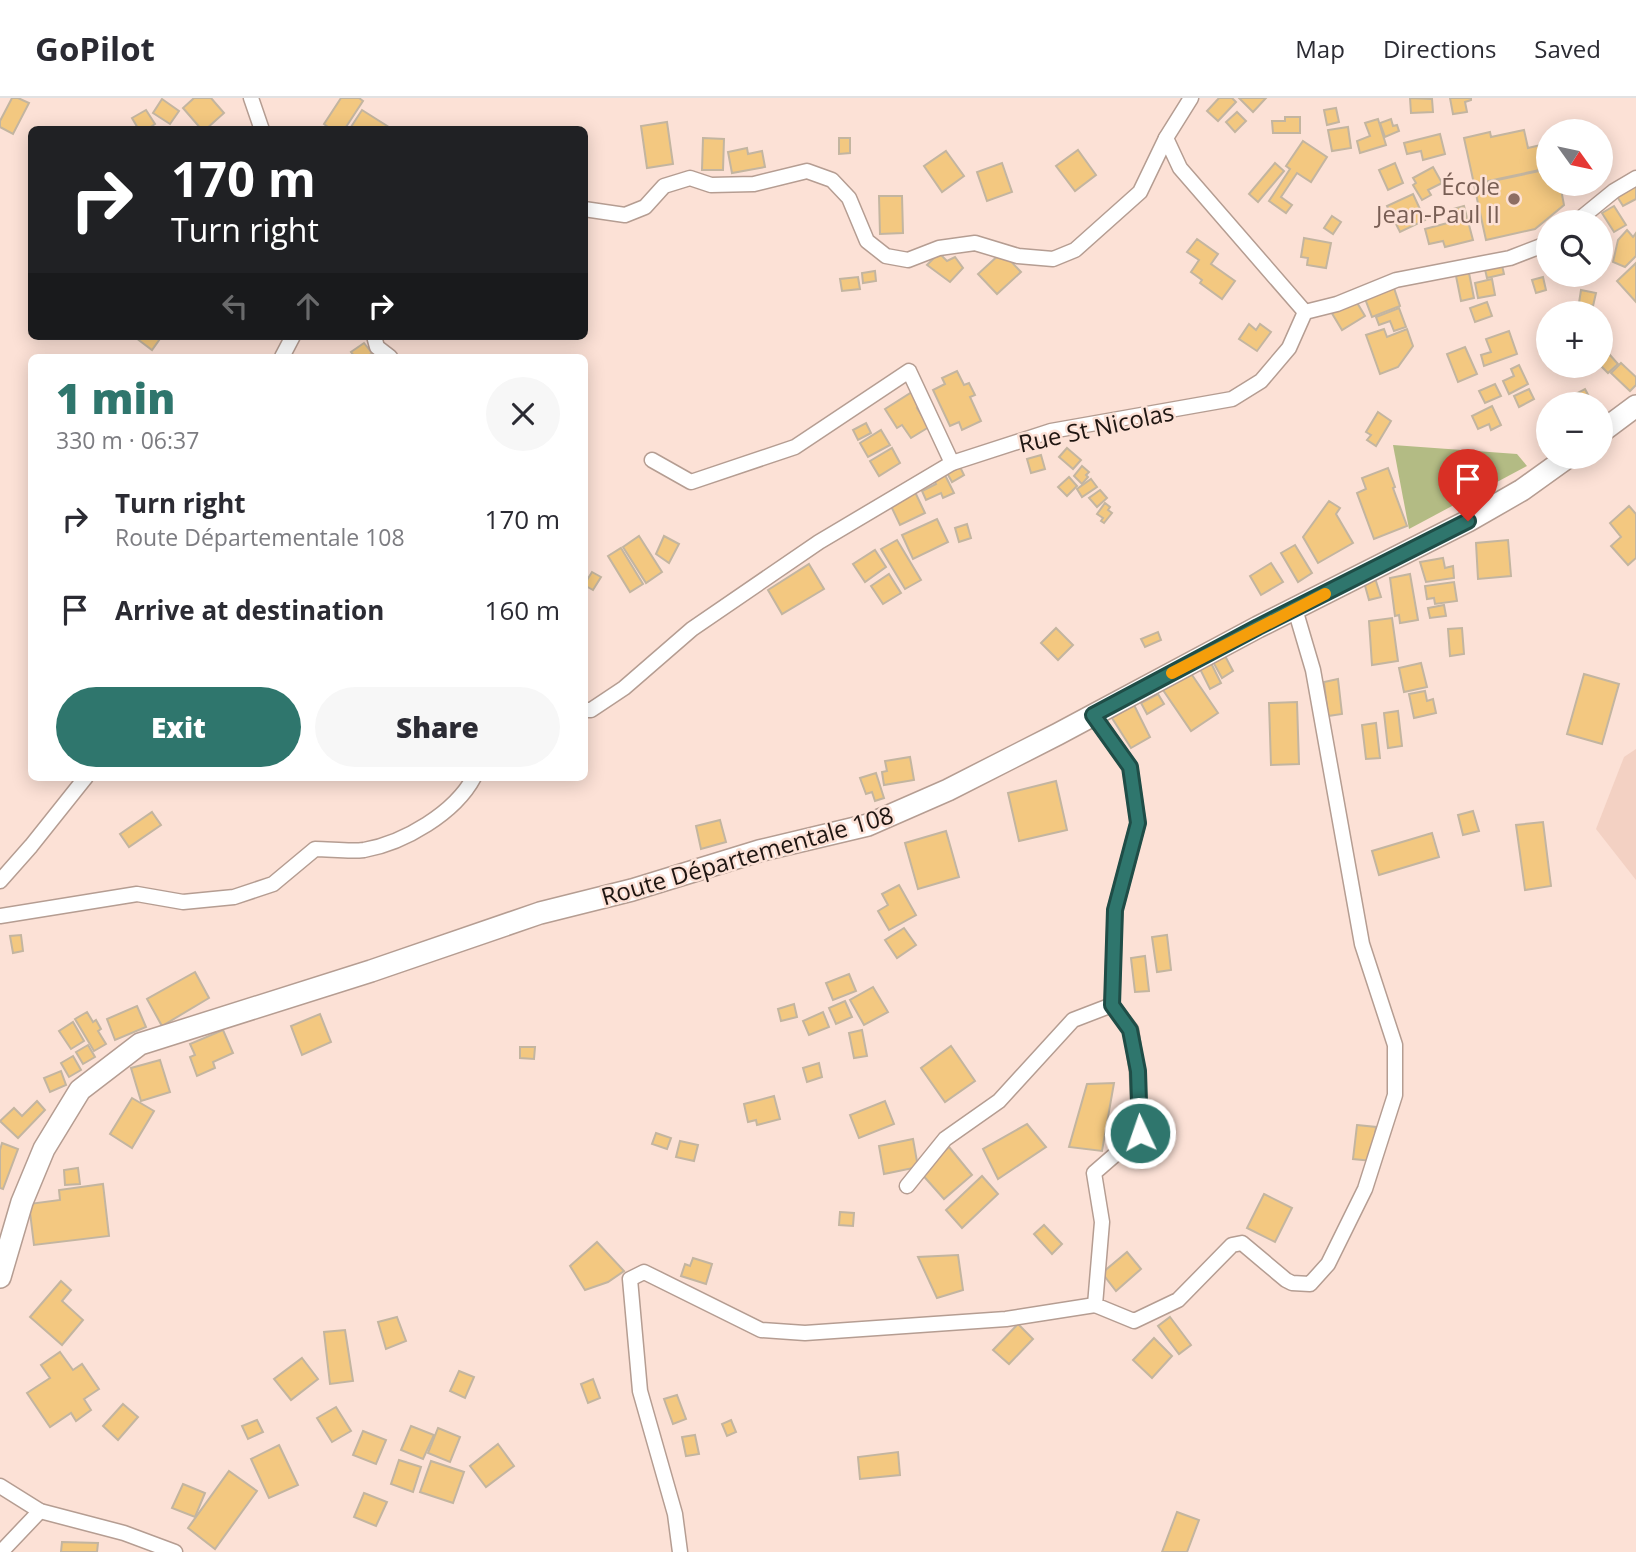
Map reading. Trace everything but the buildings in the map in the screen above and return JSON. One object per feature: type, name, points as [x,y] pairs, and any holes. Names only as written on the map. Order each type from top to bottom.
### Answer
[{"type":"main road","points":[[1613,423],[1636,406]]},
{"type":"main road","name":"Route Départementale 108","points":[[0,1277],[22,1202],[44,1149],[80,1090],[140,1044],[371,971],[540,913],[632,890],[759,851],[868,825],[948,790],[1468,521],[1522,490],[1551,469]]},
{"type":"street","points":[[251,98],[261,126]]},
{"type":"street","points":[[588,210],[625,215],[645,207],[664,186],[690,178],[711,185],[754,184],[807,171],[832,180],[849,198],[867,241],[886,256],[908,260],[939,248],[975,243],[1018,256],[1053,259],[1075,250],[1139,192],[1191,98]]},
{"type":"street","points":[[1167,138],[1180,168],[1305,312],[1337,304],[1396,280],[1510,258],[1536,248]]},
{"type":"street","points":[[1591,210],[1636,178]]},
{"type":"street","name":"Rue St Nicolas","points":[[588,710],[624,688],[692,629],[819,542],[952,463],[1051,431],[1166,413],[1232,399],[1261,381],[1289,348],[1305,312]]},
{"type":"street","points":[[374,340],[377,347],[386,354]]},
{"type":"street","points":[[652,460],[691,481],[795,447],[909,371],[952,463]]},
{"type":"street","points":[[680,1552],[675,1514],[640,1391],[630,1279],[644,1272],[761,1329],[805,1334],[1006,1319],[1095,1305],[1134,1321],[1178,1300],[1232,1245],[1242,1243],[1292,1283],[1310,1284],[1328,1264],[1365,1189],[1395,1095],[1395,1045],[1362,944],[1313,670],[1295,609]]},
{"type":"street","points":[[1093,715],[1130,767],[1138,823],[1115,910],[1112,1005],[1130,1030],[1138,1071],[1140,1133],[1094,1173],[1102,1222],[1095,1305]]},
{"type":"street","points":[[0,881],[32,846],[83,781]]},
{"type":"street","points":[[0,916],[137,894],[183,902],[233,897],[273,884],[315,849],[363,850],[415,833],[466,793],[472,781]]},
{"type":"street","points":[[907,1186],[945,1139],[999,1101],[1073,1020],[1112,1005]]},
{"type":"street","points":[[0,1486],[40,1511],[124,1533],[175,1552]]},
{"type":"street","points":[[1,1552],[40,1511]]},
{"type":"shaded area","points":[[1636,749],[1636,880],[1596,829],[1624,757]]},
{"type":"green space","points":[[1393,445],[1517,454],[1527,466],[1409,529]]},
{"type":"slow traffic","points":[[1172,673],[1325,594]]},
{"type":"place","name":"École Jean-Paul II","points":[[1514,199]]},
{"type":"route","points":[[1140,1133],[1138,1071],[1130,1030],[1112,1005],[1115,910],[1138,823],[1130,767],[1093,715],[1258,627],[1468,521]]}]
